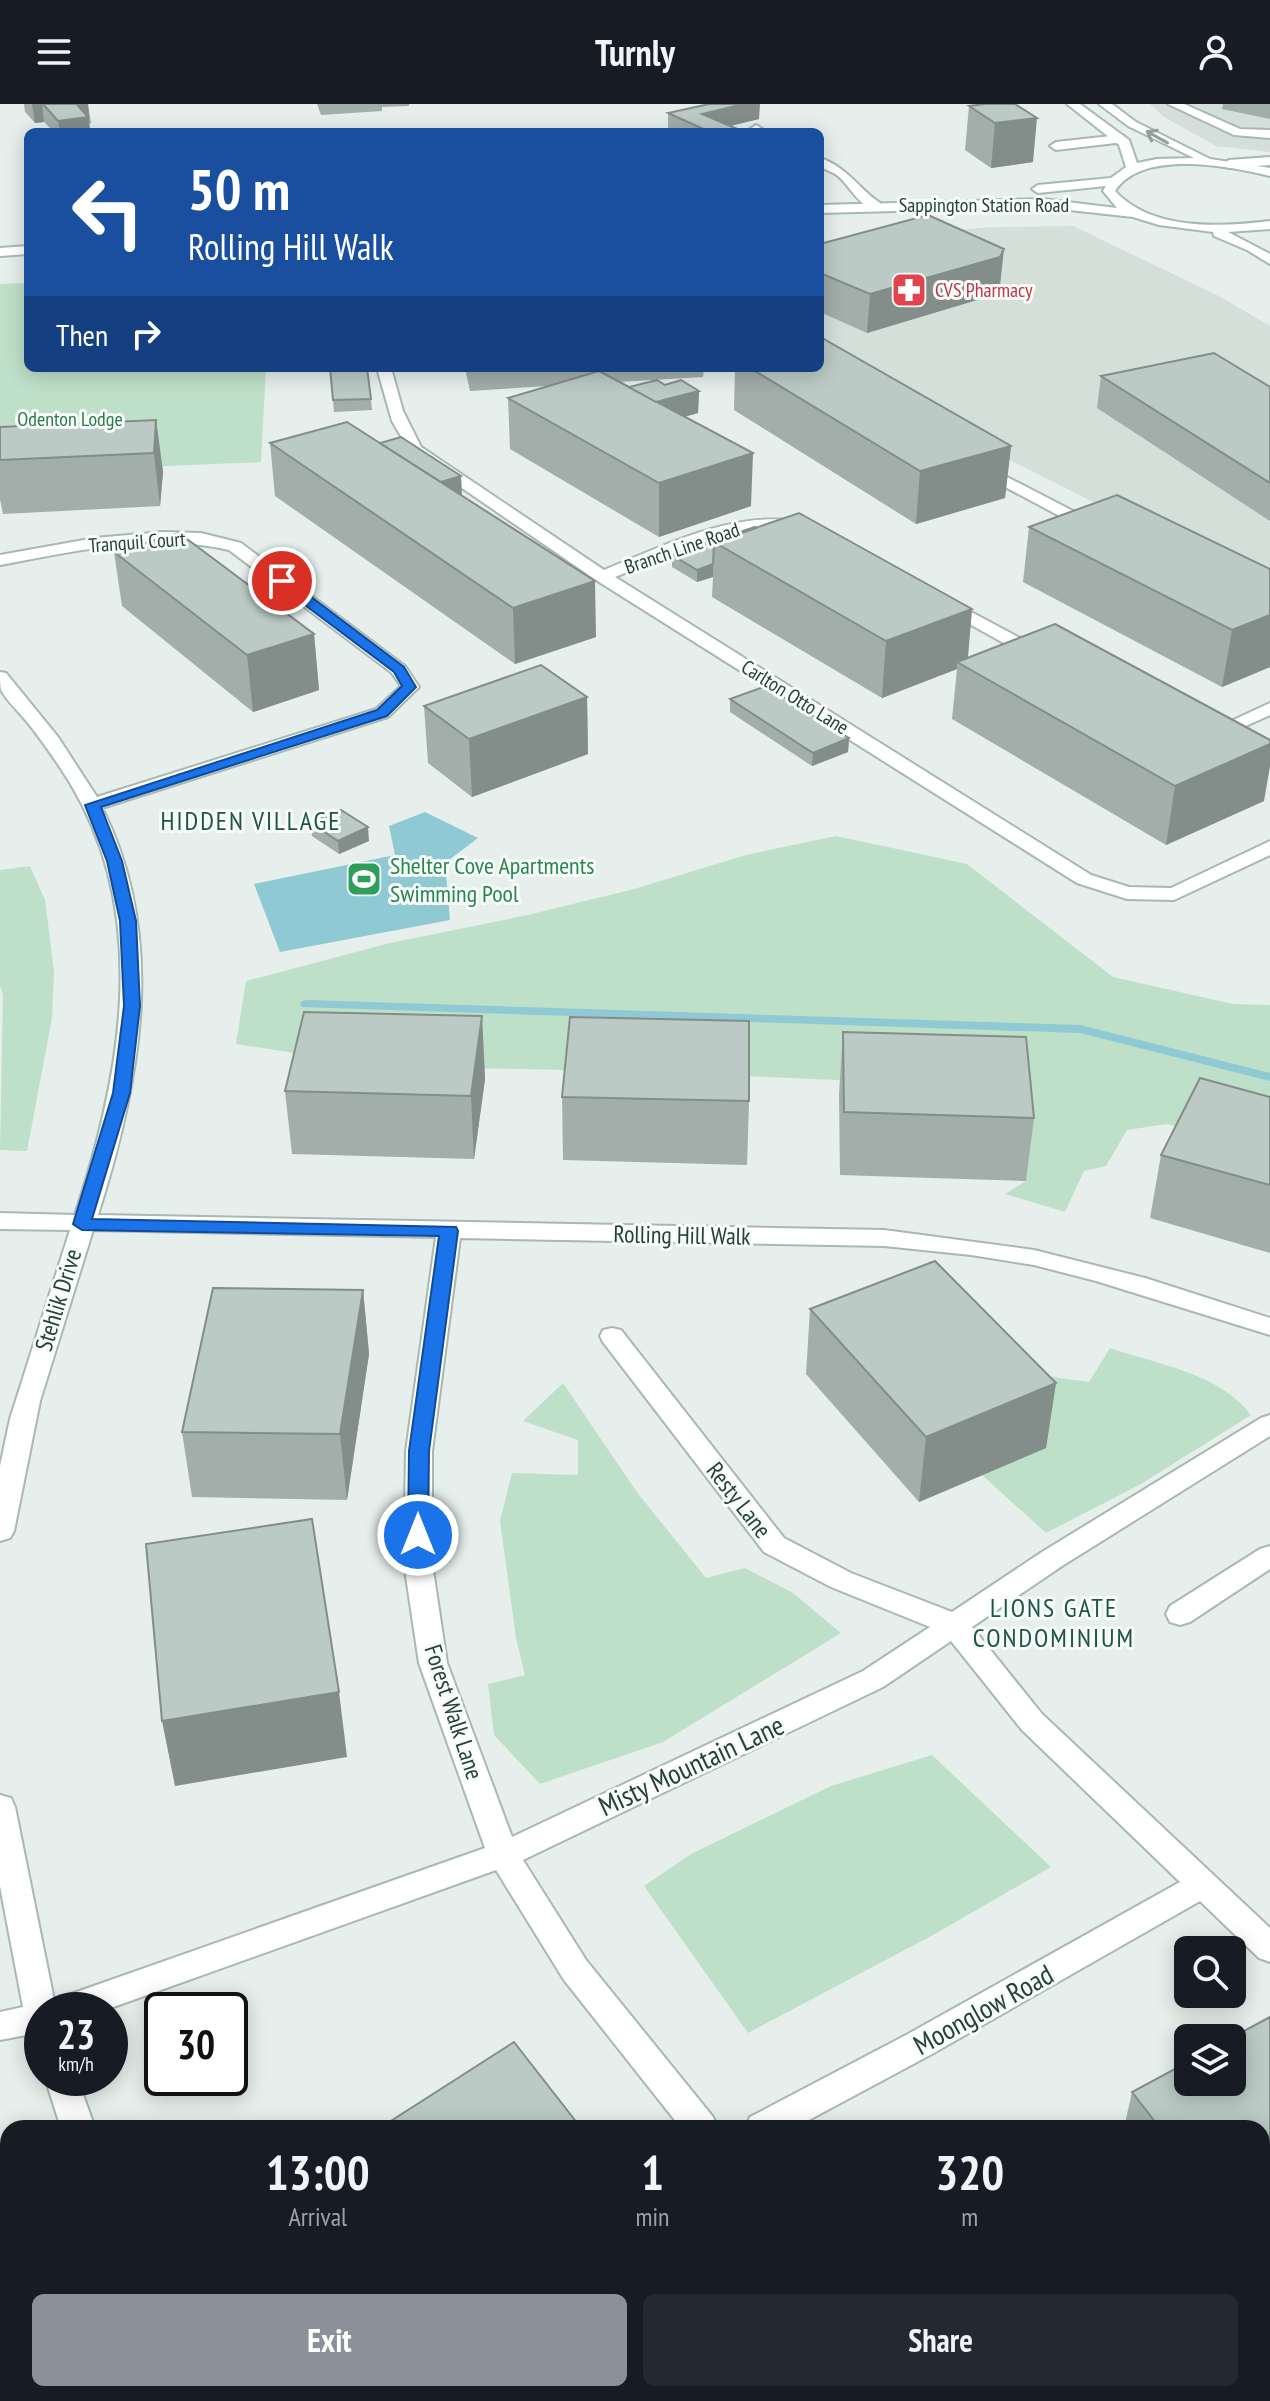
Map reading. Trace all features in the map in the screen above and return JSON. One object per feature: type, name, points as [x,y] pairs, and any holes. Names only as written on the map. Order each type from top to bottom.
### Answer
[{"type":"street","points":[[1073,104],[1120,139],[1128,150],[1133,169]]},
{"type":"street","points":[[1105,104],[1132,124],[1169,144],[1213,162]]},
{"type":"street","points":[[1174,104],[1238,132],[1270,134]]},
{"type":"street","points":[[1056,146],[1120,139]]},
{"type":"street","points":[[1229,164],[1270,161]]},
{"type":"street","points":[[1138,214],[1115,200],[1109,191],[1112,182],[1133,169],[1158,163],[1213,162],[1270,172]]},
{"type":"street","points":[[824,164],[842,173],[863,197],[876,206]]},
{"type":"street","name":"Sappington Station Road","points":[[876,206],[998,191],[1112,182]]},
{"type":"street","name":"Sappington Station Road","points":[[824,209],[1068,203],[1193,226]]},
{"type":"street","points":[[1193,226],[1234,229],[1270,225]]},
{"type":"street","points":[[1193,226],[1231,237],[1270,260]]},
{"type":"street","points":[[0,252],[24,250]]},
{"type":"street","name":"Carlton Otto Lane","points":[[385,372],[394,412],[416,450],[602,576],[1084,879],[1127,893],[1174,894],[1270,847]]},
{"type":"street","points":[[959,456],[1109,536]]},
{"type":"street","name":"Branch Line Road","points":[[602,576],[738,526],[775,521],[799,523],[826,535]]},
{"type":"street","name":"Tranquil Court","points":[[0,560],[95,543],[163,537],[201,538],[235,546],[399,670],[410,687],[382,713],[92,805]]},
{"type":"street","points":[[934,597],[1057,666]]},
{"type":"street","name":"Stehlik Drive","points":[[0,677],[10,704],[61,753],[92,805],[115,861],[128,921],[132,1006],[122,1093],[31,1385],[0,1531]]},
{"type":"street","points":[[1199,746],[1270,708]]},
{"type":"street","name":"Rolling Hill Walk","points":[[0,1221],[884,1238],[1000,1251],[1119,1279],[1270,1327]]},
{"type":"street","name":"Forest Walk Lane","points":[[449,1231],[419,1451],[418,1563],[433,1663],[503,1855]]},
{"type":"street","name":"Resty Lane","points":[[612,1336],[774,1545],[841,1580],[955,1625]]},
{"type":"street","name":"Misty Mountain Lane","points":[[116,1992],[503,1855],[873,1679],[1052,1559],[1270,1424]]},
{"type":"street","points":[[1180,1614],[1270,1556]]},
{"type":"street","points":[[955,1625],[1032,1722],[1270,1948]]},
{"type":"street","points":[[0,1807],[37,1992]]},
{"type":"street","points":[[503,1855],[575,1970],[695,2120]]},
{"type":"street","name":"Moonglow Road","points":[[777,2120],[920,2044],[1202,1885]]},
{"type":"street","points":[[0,2026],[24,2022]]},
{"type":"street","points":[[67,2096],[75,2120]]},
{"type":"shaded area","points":[[1150,104],[1270,104],[1270,152],[1216,146],[1164,117]]},
{"type":"shaded area","points":[[1073,226],[1219,296],[1270,326],[1270,591],[890,400],[824,362],[824,241],[994,227]]},
{"type":"green space","name":"Odenton Lodge","points":[[24,283],[24,372],[266,372],[261,462],[0,473],[0,284]]},
{"type":"green space","points":[[836,836],[967,864],[1113,977],[1233,1004],[1270,1005],[1270,1153],[1167,1124],[1127,1130],[1106,1166],[1084,1171],[1065,1212],[1005,1194],[1026,1181],[927,1084],[652,1072],[377,1066],[236,1044],[246,981],[390,943],[528,915],[634,889],[746,855]]},
{"type":"green space","points":[[30,866],[45,900],[54,971],[52,1018],[27,1151],[0,1150],[3,995],[0,986],[0,870]]},
{"type":"green space","points":[[1110,1348],[1205,1380],[1238,1401],[1251,1415],[1141,1484],[1046,1533],[982,1475],[1045,1448],[1045,1376],[1089,1382]]},
{"type":"green space","points":[[563,1383],[636,1491],[706,1578],[745,1568],[793,1593],[841,1633],[663,1742],[540,1784],[494,1735],[488,1684],[525,1675],[516,1638],[500,1521],[512,1473],[578,1475],[578,1440],[523,1421]]},
{"type":"green space","points":[[932,1755],[1051,1867],[933,1935],[748,2033],[644,1886],[691,1854],[831,1786]]},
{"type":"water","name":"Shelter Cove Apartments Swimming Pool","points":[[425,812],[478,838],[445,863],[450,920],[280,952],[254,884],[395,855],[389,826]]},
{"type":"building","points":[[43,104],[88,104],[78,106],[88,117],[58,121]]},
{"type":"building","points":[[709,104],[744,104],[702,114],[735,128],[701,128],[668,113]]},
{"type":"building","points":[[1015,104],[1037,118],[995,123],[969,106]]},
{"type":"building","points":[[928,215],[1004,249],[1000,257],[870,294],[824,275],[824,243]]},
{"type":"building","points":[[824,339],[1011,446],[920,471],[757,372],[824,372]]},
{"type":"building","points":[[1214,353],[1270,387],[1270,483],[1101,376]]},
{"type":"building","points":[[330,372],[368,372],[371,399],[333,400]]},
{"type":"building","points":[[601,372],[753,453],[659,483],[508,398]]},
{"type":"building","points":[[657,380],[665,385],[681,380],[699,391],[656,402],[629,387]]},
{"type":"building","points":[[156,420],[154,453],[0,460],[0,427]]},
{"type":"building","points":[[347,422],[595,581],[513,608],[270,443]]},
{"type":"building","points":[[401,437],[461,476],[441,482],[380,443]]},
{"type":"building","points":[[1117,495],[1270,569],[1270,615],[1232,630],[1029,527]]},
{"type":"building","points":[[799,513],[972,609],[886,641],[714,542]]},
{"type":"building","points":[[755,527],[714,542],[713,564],[697,570],[672,555]]},
{"type":"building","points":[[179,533],[314,634],[247,655],[114,552]]},
{"type":"building","points":[[1055,624],[1270,740],[1270,744],[1175,786],[957,662]]},
{"type":"building","points":[[541,665],[587,697],[469,739],[424,706]]},
{"type":"building","points":[[766,686],[849,738],[813,753],[730,699]]},
{"type":"building","points":[[341,810],[368,827],[338,841],[311,823]]},
{"type":"building","points":[[304,1012],[482,1016],[471,1096],[285,1091]]},
{"type":"building","points":[[570,1017],[749,1021],[749,1101],[562,1097]]},
{"type":"building","points":[[843,1032],[1026,1037],[1034,1118],[844,1112]]},
{"type":"building","points":[[1200,1078],[1270,1097],[1270,1185],[1161,1155]]},
{"type":"building","points":[[935,1261],[1056,1383],[926,1437],[810,1309]]},
{"type":"building","points":[[213,1288],[363,1290],[340,1434],[182,1432]]},
{"type":"building","points":[[312,1519],[339,1692],[162,1721],[146,1544]]},
{"type":"building","points":[[1270,2017],[1270,2120],[1154,2120],[1132,2092],[1174,2070],[1174,2096],[1246,2096],[1246,2030]]},
{"type":"building","points":[[514,2042],[575,2120],[392,2120]]},
{"type":"waterway","points":[[307,1004],[1080,1029],[1270,1077]]},
{"type":"place","name":"CVS Pharmacy","points":[[909,290]]},
{"type":"place","name":"Shelter Cove Apartments Swimming Pool","points":[[364,879]]},
{"type":"district","name":"HIDDEN VILLAGE","points":[[251,820]]},
{"type":"district","name":"LIONS GATE CONDOMINIUM","points":[[1054,1622]]},
{"type":"route","points":[[282,581],[399,670],[410,687],[382,713],[92,805],[115,861],[128,921],[132,1006],[122,1093],[82,1224],[449,1231],[419,1451],[418,1535]]}]
